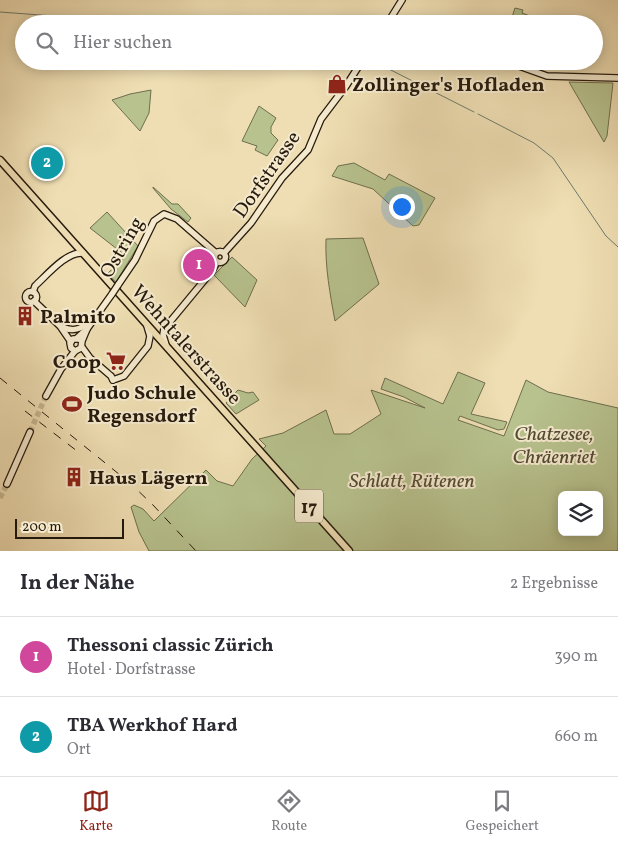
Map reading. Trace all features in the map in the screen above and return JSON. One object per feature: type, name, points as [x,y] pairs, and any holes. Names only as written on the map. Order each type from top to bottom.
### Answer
[{"type":"main road","points":[[393,15],[402,0]]},
{"type":"main road","name":"Dorfstrasse","points":[[224,253],[251,224],[282,178],[308,150],[321,119],[356,70]]},
{"type":"main road","points":[[530,70],[547,76],[618,78]]},
{"type":"main road","name":"Wehntalerstrasse","points":[[0,160],[349,551]]},
{"type":"main road","name":"Ostring","points":[[46,396],[76,344],[135,260],[154,220],[164,214],[178,219],[216,253]]},
{"type":"main road","points":[[69,237],[72,248],[69,256]]},
{"type":"main road","points":[[148,346],[165,345],[163,335],[168,323],[212,271],[217,262],[224,260],[224,253],[221,251],[216,253],[214,258],[217,262]]},
{"type":"main road","points":[[83,253],[78,252],[69,256],[35,286],[33,292],[36,295],[34,301],[110,380],[120,379],[124,376],[148,346],[150,336],[148,326],[159,328],[168,323]]},
{"type":"main road","points":[[61,328],[78,330],[100,312]]},
{"type":"main road","points":[[7,484],[30,432]]},
{"type":"green space","points":[[515,8],[523,10],[522,13],[527,15],[513,15]]},
{"type":"green space","points":[[569,82],[613,83],[607,136],[604,142]]},
{"type":"green space","points":[[151,90],[149,113],[140,131],[112,100]]},
{"type":"green space","points":[[259,106],[276,118],[271,127],[271,133],[278,140],[267,156],[255,150],[257,146],[242,141]]},
{"type":"green space","points":[[354,163],[385,180],[389,174],[435,198],[419,225],[413,226],[373,189],[332,176],[338,166]]},
{"type":"green space","points":[[153,187],[172,204],[178,204],[191,218],[188,222],[171,209]]},
{"type":"green space","points":[[107,212],[138,246],[116,282],[107,274],[126,256],[90,228]]},
{"type":"green space","points":[[363,238],[379,284],[335,321],[327,270],[326,239]]},
{"type":"green space","points":[[232,257],[257,280],[245,307],[214,275]]},
{"type":"green space","name":"Schlatt, Rütenen","points":[[458,372],[485,383],[471,414],[507,422],[504,429],[498,430],[460,416],[458,420],[504,436],[526,380],[548,392],[618,408],[618,551],[149,551],[139,532],[131,507],[134,505],[143,509],[154,521],[206,470],[217,481],[233,486],[252,459],[266,446],[259,439],[283,433],[326,410],[334,434],[350,434],[381,414],[371,390],[425,408],[404,397],[381,389],[385,378],[443,404]]},
{"type":"green space","points":[[238,390],[248,393],[253,392],[259,400],[236,414],[226,403]]},
{"type":"waterway","points":[[0,12],[40,15]]},
{"type":"waterway","points":[[391,70],[474,112]]},
{"type":"waterway","points":[[478,114],[534,143],[553,158],[606,236],[618,247]]},
{"type":"tunnel","points":[[30,432],[46,396]]},
{"type":"tunnel","points":[[0,498],[7,484]]},
{"type":"railway","points":[[0,378],[130,483],[196,551]]},
{"type":"railway","points":[[25,411],[77,451]]},
{"type":"place","name":"Zollinger's Hofladen","points":[[337,84]]},
{"type":"place","name":"TBA Werkhof Hard","points":[[47,163]]},
{"type":"place","name":"Thessoni classic Zürich","points":[[199,265]]},
{"type":"place","name":"Palmito","points":[[25,316]]},
{"type":"place","name":"Coop","points":[[116,361]]},
{"type":"place","name":"Judo Schule Regensdorf","points":[[72,404]]},
{"type":"place","name":"Haus Lägern","points":[[74,477]]},
{"type":"park label","name":"Chatzesee, Chräenriet","points":[[554,444]]}]
